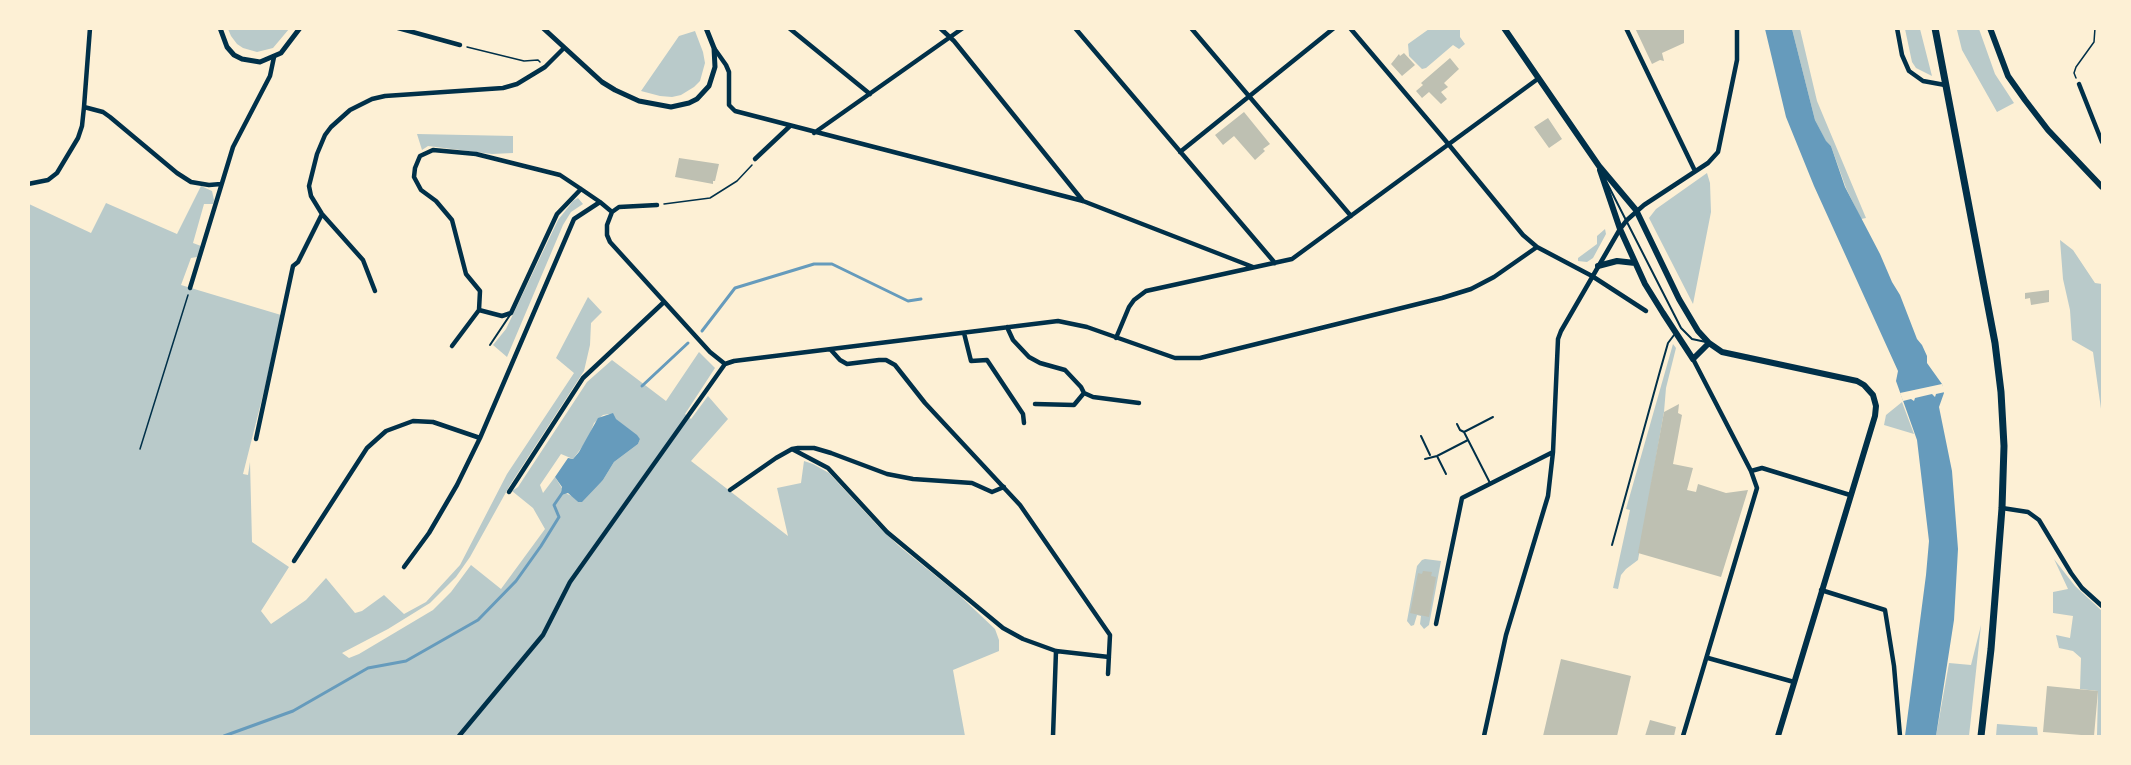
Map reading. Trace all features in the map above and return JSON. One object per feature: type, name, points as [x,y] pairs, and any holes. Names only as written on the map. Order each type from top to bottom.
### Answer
[{"type":"main road","points":[[1504,28],[1599,166],[1636,210],[1679,298],[1698,331],[1709,343],[1722,352],[1860,382],[1873,395],[1876,411],[1778,736]]},
{"type":"main road","points":[[1935,28],[1998,360],[2004,446],[2002,508],[1991,649],[1981,736]]},
{"type":"main road","points":[[1990,28],[2008,76],[2025,100],[2048,130],[2103,187]]},
{"type":"main road","points":[[1599,166],[1620,229],[1645,285],[1693,359],[1709,343]]},
{"type":"main road","points":[[1598,266],[1617,261],[1635,263]]},
{"type":"street","points":[[28,184],[48,180],[57,173],[78,138],[82,126],[90,28]]},
{"type":"street","points":[[220,28],[227,47],[234,55],[260,62],[274,57],[286,47],[300,28]]},
{"type":"street","points":[[398,28],[460,45]]},
{"type":"street","points":[[543,28],[602,82],[639,101],[671,107],[697,99],[709,86],[715,67],[714,48]]},
{"type":"street","points":[[706,28],[714,48],[729,72],[729,105],[735,111],[1083,201],[1253,267]]},
{"type":"street","points":[[789,28],[870,94]]},
{"type":"street","points":[[940,28],[1083,201]]},
{"type":"street","points":[[814,133],[963,28]]},
{"type":"street","points":[[1075,28],[1275,263]]},
{"type":"street","points":[[1191,28],[1351,216]]},
{"type":"street","points":[[1180,152],[1334,28]]},
{"type":"street","points":[[1350,28],[1523,235],[1537,247],[1592,276],[1646,311]]},
{"type":"street","points":[[1626,28],[1695,171]]},
{"type":"street","points":[[1484,736],[1506,634],[1548,496],[1553,452],[1558,339],[1592,276],[1627,220],[1636,210],[1711,161],[1718,152],[1737,60],[1737,28]]},
{"type":"street","points":[[1897,28],[1902,55],[1909,71],[1923,81],[1945,85]]},
{"type":"street","points":[[375,291],[363,260],[322,214],[311,196],[309,186],[312,170],[325,135],[338,118],[372,99],[385,96],[503,88],[533,75],[564,48]]},
{"type":"street","points":[[190,288],[233,147],[270,76],[274,57]]},
{"type":"street","points":[[1116,338],[1129,307],[1146,291],[1292,259],[1539,78]]},
{"type":"street","points":[[2079,84],[2103,142]]},
{"type":"street","points":[[84,107],[103,112],[177,173],[192,182],[209,186],[221,184]]},
{"type":"street","points":[[755,159],[790,126]]},
{"type":"street","points":[[452,346],[479,310],[480,291],[466,274],[452,220],[436,201],[421,190],[414,177],[414,168],[420,156],[433,150],[476,154],[552,173],[581,189],[612,212]]},
{"type":"street","points":[[479,310],[502,316],[511,313],[557,214],[581,189]]},
{"type":"street","points":[[404,567],[440,514],[480,438],[574,219],[600,202]]},
{"type":"street","points":[[657,205],[619,207],[612,212],[607,225],[610,242],[710,352],[725,364]]},
{"type":"street","points":[[256,439],[293,266],[298,262],[322,214]]},
{"type":"street","points":[[459,736],[543,635],[570,582],[725,364],[734,361],[1058,321],[1088,327],[1175,358],[1200,358],[1471,289],[1494,277],[1537,247]]},
{"type":"street","points":[[509,492],[583,378],[664,302]]},
{"type":"street","points":[[1007,327],[1013,340],[1029,357],[1040,363],[1065,370],[1084,393],[1093,397],[1139,403]]},
{"type":"street","points":[[964,333],[971,361],[987,360],[1023,414],[1024,423]]},
{"type":"street","points":[[831,350],[847,364],[886,360],[895,365],[925,403],[1004,487],[1032,520],[1107,628],[1110,635],[1108,674]]},
{"type":"street","points":[[1683,736],[1757,488],[1751,471],[1693,359]]},
{"type":"street","points":[[1035,404],[1074,405],[1084,393]]},
{"type":"street","points":[[294,561],[367,448],[386,431],[413,421],[433,422],[480,438]]},
{"type":"street","points":[[730,490],[792,449],[814,448],[887,474],[913,479],[972,483],[992,492],[1004,487]]},
{"type":"street","points":[[792,449],[828,468],[887,532],[1003,628],[1023,639],[1056,651],[1109,657]]},
{"type":"street","points":[[1436,624],[1462,498],[1553,452]]},
{"type":"street","points":[[1751,471],[1762,468],[1850,495]]},
{"type":"street","points":[[2002,508],[2028,512],[2039,520],[2082,588],[2103,606]]},
{"type":"street","points":[[1821,590],[1885,610],[1894,666],[1900,736]]},
{"type":"street","points":[[1053,736],[1056,651]]},
{"type":"street","points":[[1708,658],[1794,682]]},
{"type":"lane","points":[[1599,166],[1682,328],[1692,339],[1709,343]]},
{"type":"lane","points":[[490,345],[511,313]]},
{"type":"lane","points":[[1612,545],[1668,343],[1676,333]]},
{"type":"lane","points":[[1464,432],[1493,417]]},
{"type":"lane","points":[[1457,424],[1464,432],[1490,483]]},
{"type":"lane","points":[[1421,436],[1431,456]]},
{"type":"lane","points":[[1425,459],[1437,456],[1468,440]]},
{"type":"lane","points":[[1437,456],[1446,474]]},
{"type":"path","points":[[2079,84],[2074,73],[2094,42],[2094,28]]},
{"type":"path","points":[[460,45],[524,61],[538,60]]},
{"type":"path","points":[[657,205],[704,199],[721,192],[737,182],[755,159]]},
{"type":"path","points":[[140,449],[190,288]]},
{"type":"shaded area","points":[[228,29],[289,29],[273,48],[257,52],[237,44]]},
{"type":"shaded area","points":[[1429,29],[1460,29],[1460,37],[1465,44],[1459,49],[1453,45],[1422,69],[1409,56],[1408,44]]},
{"type":"shaded area","points":[[1792,29],[1800,29],[1817,101],[1866,218],[1861,219],[1846,188],[1831,146],[1826,142],[1815,120]]},
{"type":"shaded area","points":[[1905,29],[1920,29],[1932,76],[1916,68],[1912,62]]},
{"type":"shaded area","points":[[1952,29],[1979,29],[1995,74],[2014,103],[1997,112],[1962,50],[1957,30]]},
{"type":"shaded area","points":[[695,31],[705,63],[700,81],[681,95],[672,97],[641,91],[679,36]]},
{"type":"shaded area","points":[[417,134],[513,136],[513,153],[492,154],[428,146],[422,150]]},
{"type":"shaded area","points":[[1707,173],[1710,183],[1711,212],[1693,304],[1649,218],[1656,209]]},
{"type":"shaded area","points":[[201,186],[212,191],[213,204],[204,204],[193,243],[201,246],[197,257],[191,258],[181,285],[281,315],[243,474],[248,475],[250,462],[252,542],[289,567],[261,611],[271,624],[306,600],[326,578],[355,613],[362,611],[384,595],[404,614],[426,602],[460,565],[507,474],[574,373],[556,358],[588,297],[602,312],[591,323],[590,345],[584,371],[510,485],[470,557],[456,577],[430,603],[388,629],[342,653],[349,658],[359,654],[433,610],[451,592],[471,565],[501,589],[545,529],[533,508],[512,491],[518,487],[587,382],[612,360],[666,401],[699,352],[715,368],[685,414],[691,419],[708,396],[728,419],[691,461],[788,536],[777,488],[801,483],[804,461],[813,464],[829,473],[899,546],[958,594],[995,629],[999,640],[999,651],[953,670],[965,736],[29,736],[29,204],[91,233],[106,203],[177,234]],"holes":[[[609,414],[640,439],[638,444],[614,462],[603,480],[578,502],[565,493],[555,477],[543,493],[540,485],[561,454],[573,459],[588,439],[594,423],[603,415]]]},
{"type":"shaded area","points":[[578,198],[583,204],[571,212],[563,225],[507,357],[493,345],[506,329],[558,220]]},
{"type":"shaded area","points":[[1605,229],[1606,234],[1593,258],[1587,262],[1578,261],[1578,258],[1597,244],[1597,236]]},
{"type":"shaded area","points":[[2060,240],[2073,250],[2095,283],[2102,284],[2102,416],[2093,352],[2072,340]]},
{"type":"shaded area","points":[[1673,344],[1676,348],[1666,388],[1664,412],[1638,560],[1621,575],[1618,589],[1613,588],[1630,510],[1626,509]]},
{"type":"shaded area","points":[[1902,402],[1914,434],[1884,425],[1886,415]]},
{"type":"shaded area","points":[[1425,559],[1441,561],[1429,625],[1424,629],[1420,624],[1421,616],[1417,615],[1414,625],[1411,626],[1407,621],[1417,566]]},
{"type":"shaded area","points":[[2054,559],[2075,586],[2102,611],[2102,736],[2097,736],[2098,691],[2080,689],[2081,658],[2073,651],[2059,648],[2056,635],[2070,638],[2073,616],[2053,613],[2053,592],[2068,589]]},
{"type":"shaded area","points":[[1981,625],[1969,736],[1936,736],[1949,663],[1971,665]]},
{"type":"shaded area","points":[[1997,724],[2037,727],[2038,736],[1996,736]]},
{"type":"water","points":[[1765,29],[1792,29],[1815,120],[1831,146],[1845,187],[1900,295],[1917,339],[1927,356],[1927,363],[1942,384],[1944,393],[1939,407],[1952,471],[1958,549],[1954,620],[1936,736],[1905,736],[1929,541],[1917,440],[1896,381],[1898,371],[1814,186],[1786,117]]},
{"type":"water","points":[[613,413],[616,419],[637,435],[640,439],[638,444],[614,462],[603,480],[582,502],[578,502],[568,493],[561,495],[562,487],[555,477],[568,458],[573,459],[579,452],[598,418]]},
{"type":"pier","points":[[1942,384],[1945,392],[1936,394],[1935,397],[1932,394],[1915,398],[1914,401],[1911,399],[1903,401],[1900,393]]},
{"type":"building","points":[[1635,28],[1684,28],[1684,43],[1662,53],[1664,61],[1660,60],[1652,64]]},
{"type":"building","points":[[1404,53],[1415,65],[1402,76],[1391,64],[1399,54],[1400,56]]},
{"type":"building","points":[[1450,58],[1459,69],[1444,83],[1448,87],[1441,92],[1447,99],[1441,104],[1429,92],[1422,98],[1416,91],[1423,85],[1421,83]]},
{"type":"building","points":[[1244,112],[1270,144],[1255,160],[1234,136],[1223,145],[1215,135]]},
{"type":"building","points":[[1548,118],[1562,139],[1549,148],[1534,127]]},
{"type":"building","points":[[679,158],[719,164],[713,184],[675,177]]},
{"type":"building","points":[[2049,290],[2049,302],[2031,305],[2030,298],[2025,299],[2025,293]]},
{"type":"building","points":[[1679,404],[1678,413],[1682,415],[1673,464],[1693,468],[1687,490],[1696,492],[1698,484],[1726,493],[1748,490],[1721,577],[1638,553],[1664,412]]},
{"type":"building","points":[[1423,571],[1432,572],[1431,576],[1436,577],[1429,617],[1410,613],[1418,573],[1422,574]]},
{"type":"building","points":[[1561,659],[1631,676],[1617,736],[1543,736]]},
{"type":"building","points":[[2047,686],[2098,691],[2094,736],[2043,732]]},
{"type":"building","points":[[1650,720],[1676,727],[1674,736],[1645,736]]},
{"type":"waterway","points":[[702,331],[735,288],[814,264],[832,264],[908,301],[921,299]]},
{"type":"waterway","points":[[642,386],[688,343]]},
{"type":"waterway","points":[[224,736],[293,711],[368,668],[406,661],[478,620],[516,581],[541,546],[559,517],[554,505],[563,492]]}]
